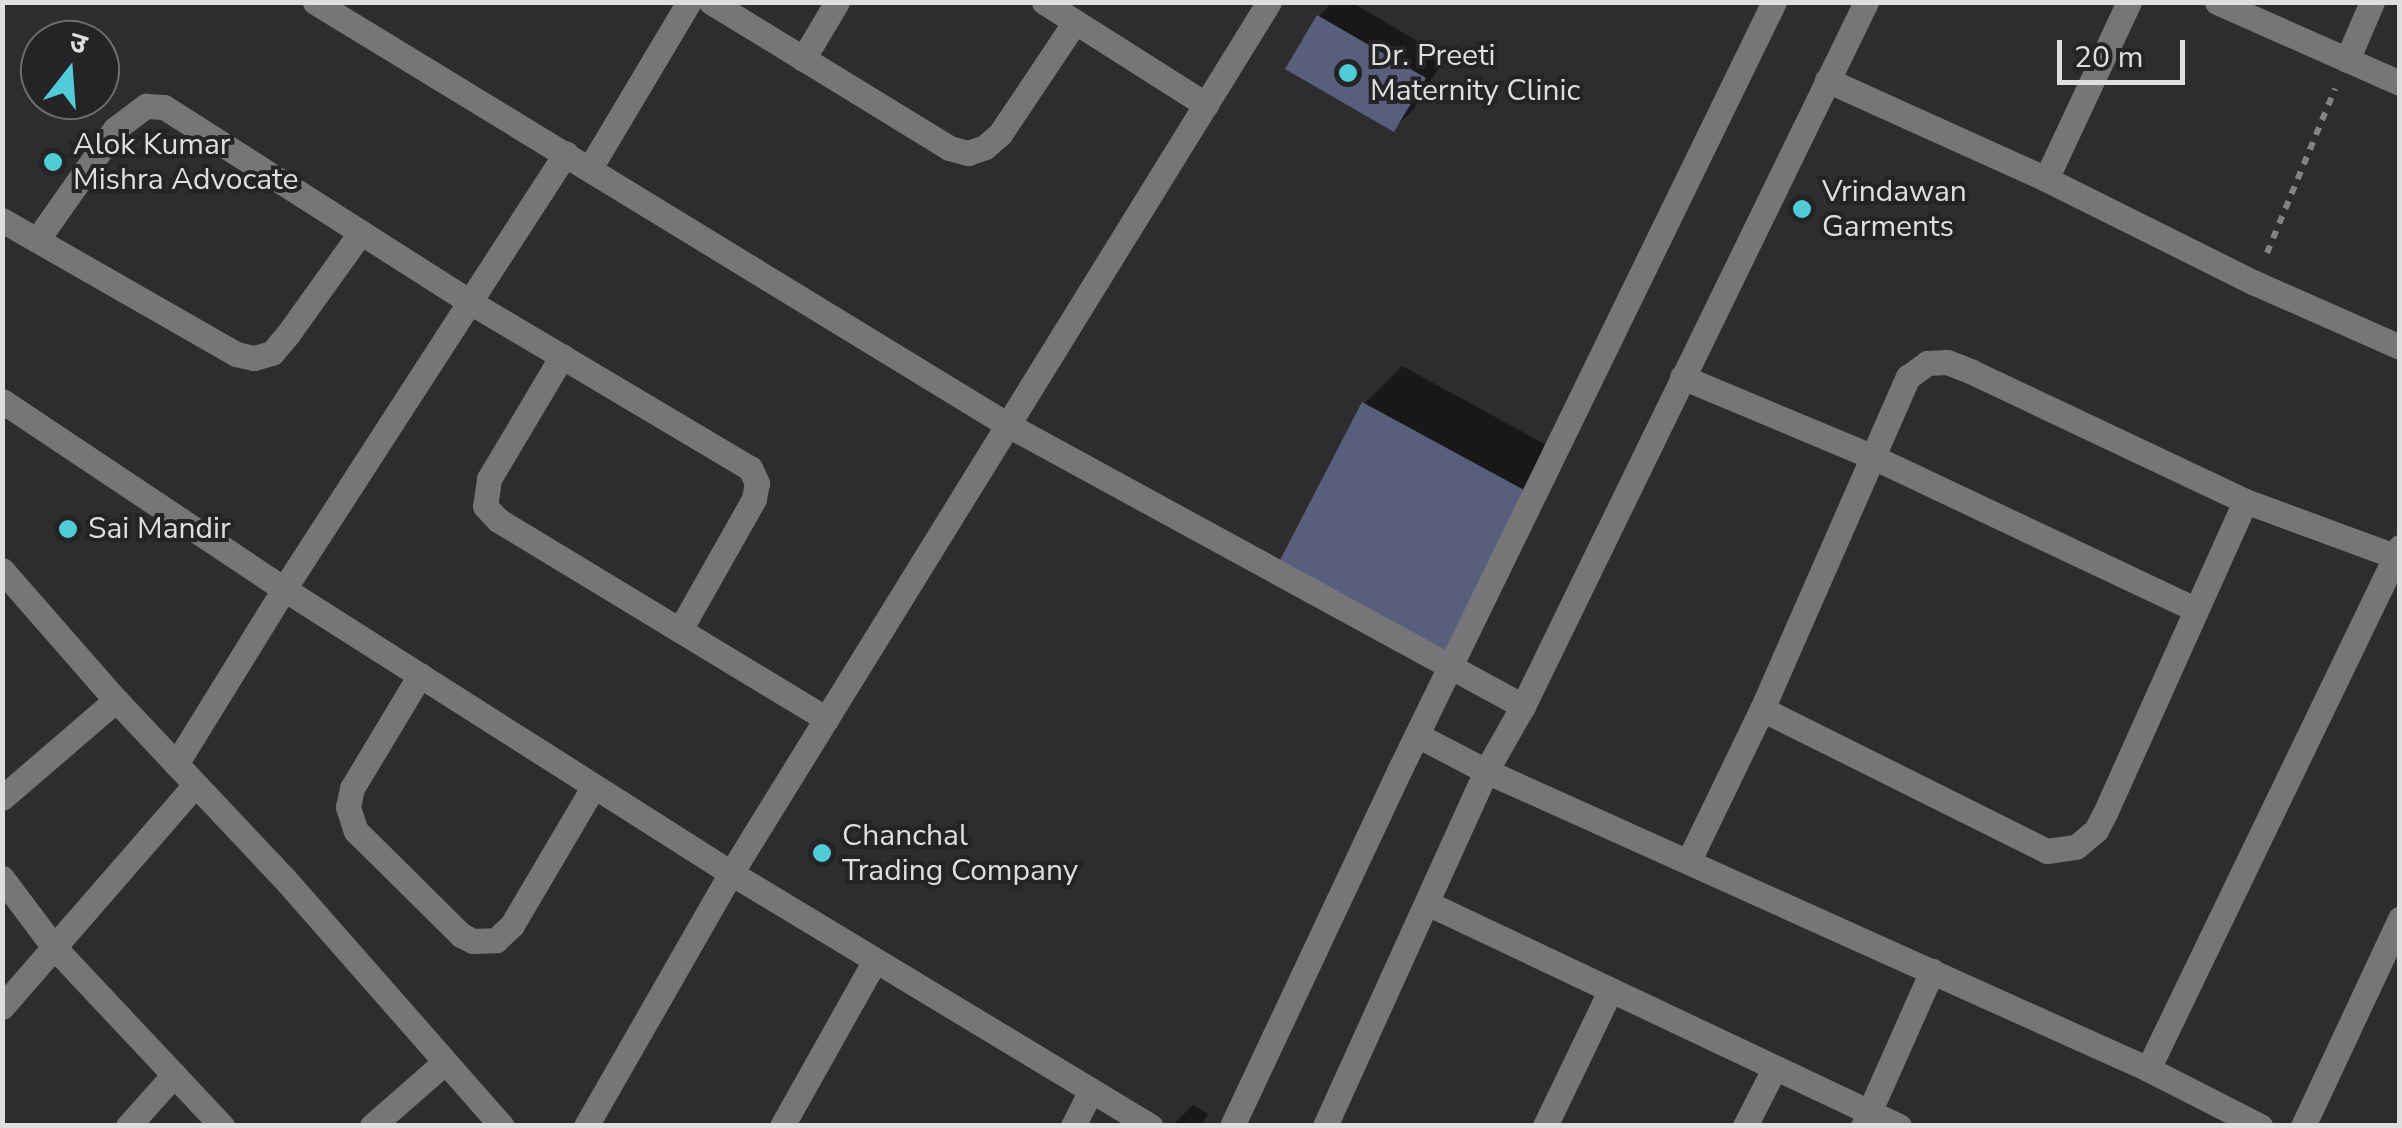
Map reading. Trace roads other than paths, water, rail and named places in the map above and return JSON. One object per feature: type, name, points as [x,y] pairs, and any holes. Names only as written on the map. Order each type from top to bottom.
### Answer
[{"type":"street","points":[[316,2],[1008,425],[1523,706]]},
{"type":"street","points":[[590,168],[689,2]]},
{"type":"street","points":[[711,2],[949,148],[968,152],[985,147],[1000,134],[1075,22]]},
{"type":"street","points":[[803,59],[837,2]]},
{"type":"street","points":[[1044,2],[1206,105]]},
{"type":"street","points":[[586,1126],[731,873],[1269,2]]},
{"type":"street","points":[[1232,1126],[1417,735],[1774,2]]},
{"type":"street","points":[[1325,1126],[1486,771],[1523,706],[1866,2]]},
{"type":"street","points":[[2046,180],[2128,2]]},
{"type":"street","points":[[2217,2],[2400,83]]},
{"type":"street","points":[[2346,60],[2372,2]]},
{"type":"street","points":[[1827,80],[2046,180],[2255,283],[2400,347]]},
{"type":"street","points":[[37,240],[115,129],[146,106],[164,108],[470,302],[750,468],[757,483],[754,499],[680,630]]},
{"type":"street","points":[[176,764],[284,589],[566,153]]},
{"type":"street","points":[[2,220],[236,354],[254,358],[272,353],[361,232]]},
{"type":"street","points":[[562,356],[489,479],[484,506],[498,520],[826,719]]},
{"type":"street","points":[[1690,860],[1762,709],[1908,377],[1927,363],[1947,362],[2245,501],[2398,554],[2148,1069]]},
{"type":"street","points":[[1682,377],[1873,456],[2196,610]]},
{"type":"street","points":[[2,401],[284,589],[731,873],[1151,1126]]},
{"type":"street","points":[[1762,709],[2047,851],[2076,847],[2096,830],[2105,813],[2245,501]]},
{"type":"street","points":[[2,570],[116,700],[283,876],[502,1126]]},
{"type":"street","points":[[420,675],[352,788],[348,807],[356,831],[461,935],[473,941],[496,940],[512,925],[594,786]]},
{"type":"street","points":[[2,798],[116,700]]},
{"type":"street","points":[[1417,735],[1486,771],[2148,1069],[2260,1126]]},
{"type":"street","points":[[2,1007],[195,785]]},
{"type":"street","points":[[2,878],[52,946],[222,1126]]},
{"type":"street","points":[[1428,903],[1774,1070],[1866,1119],[1898,1126]]},
{"type":"street","points":[[2303,1126],[2400,919]]},
{"type":"street","points":[[782,1126],[875,960]]},
{"type":"street","points":[[1866,1119],[1932,972]]},
{"type":"street","points":[[1546,1126],[1610,990]]},
{"type":"street","points":[[372,1126],[444,1063]]},
{"type":"street","points":[[1745,1126],[1774,1070]]},
{"type":"street","points":[[128,1126],[174,1074]]},
{"type":"street","points":[[1073,1126],[1091,1090]]},
{"type":"place","name":"Dr. Preeti Maternity Clinic","points":[[1348,73]]},
{"type":"place","name":"Alok Kumar Mishra Advocate","points":[[53,162]]},
{"type":"place","name":"Vrindawan Garments","points":[[1802,209]]},
{"type":"place","name":"Sai Mandir","points":[[68,529]]},
{"type":"place","name":"Chanchal Trading Company","points":[[822,853]]}]
